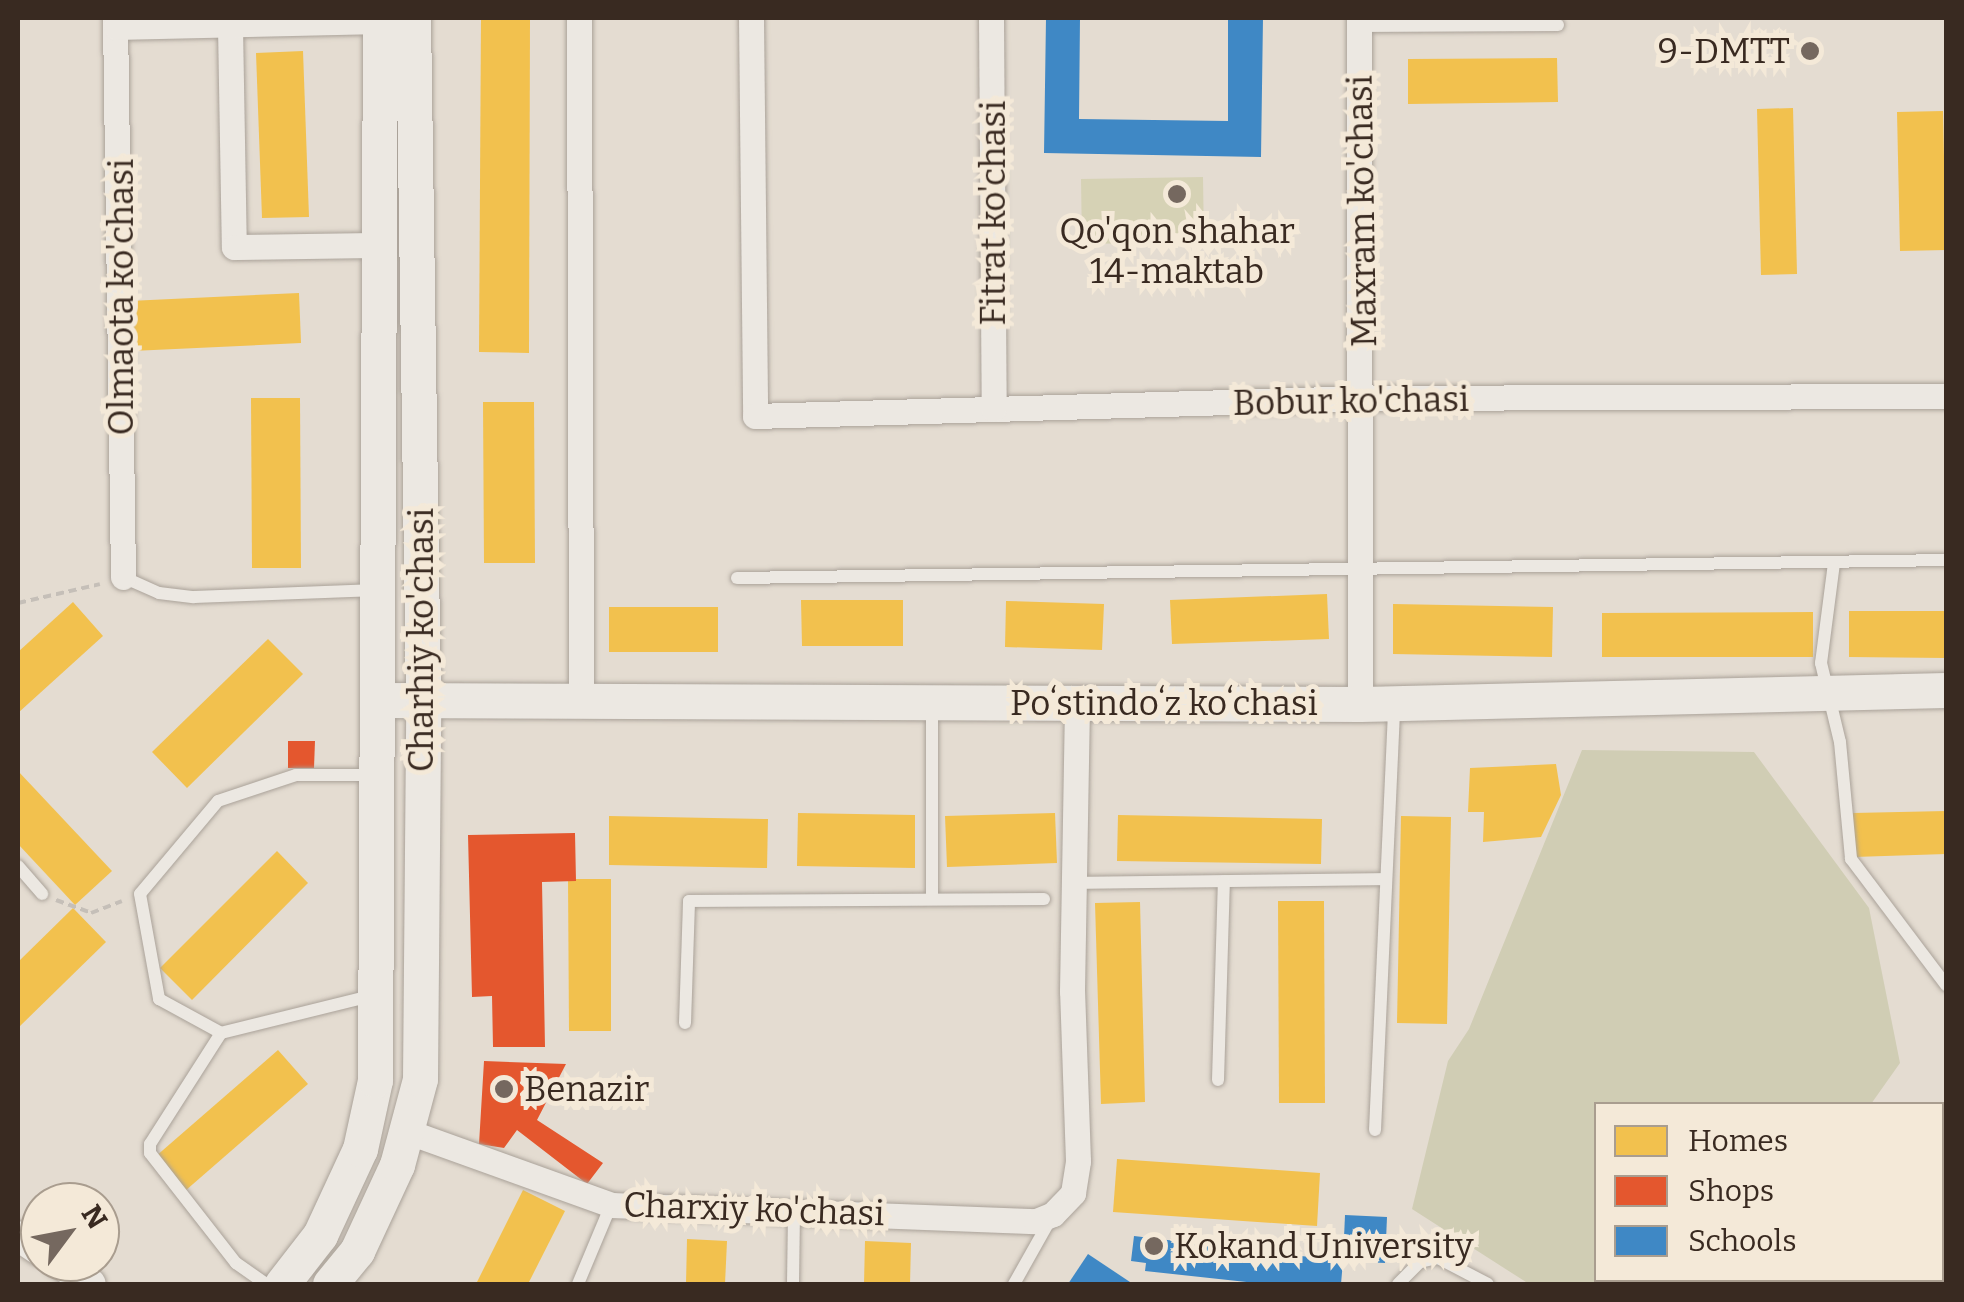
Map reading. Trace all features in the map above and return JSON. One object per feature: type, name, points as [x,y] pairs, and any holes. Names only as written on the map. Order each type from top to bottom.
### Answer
[{"type":"main road","name":"Charhiy ko'chasi","points":[[282,1284],[320,1235],[360,1150],[376,1080],[381,700],[378,245],[391,19]]},
{"type":"main road","name":"Charhiy ko'chasi","points":[[330,1284],[356,1251],[406,1131],[420,1079],[423,699],[391,19]]},
{"type":"main road","name":"Poʻstindoʻz koʻchasi","points":[[381,700],[1377,704],[1828,696],[1946,690]]},
{"type":"street","points":[[579,18],[580,701]]},
{"type":"street","name":"Bobur ko'chasi","points":[[751,18],[755,416],[1364,398],[1946,396]]},
{"type":"street","name":"Fitrat ko'chasi","points":[[991,18],[994,409]]},
{"type":"street","points":[[116,22],[230,26],[391,19]]},
{"type":"street","name":"Olmaota ko'chasi","points":[[116,22],[123,577]]},
{"type":"street","name":"Maxram ko'chasi","points":[[1359,22],[1362,572],[1377,704]]},
{"type":"street","points":[[230,26],[234,248],[378,245]]},
{"type":"street","points":[[1053,1214],[1072,1193],[1078,1161],[1074,883],[1077,703]]},
{"type":"street","name":"Charxiy ko'chasi","points":[[406,1131],[610,1204],[794,1215],[1036,1222],[1053,1214]]},
{"type":"lane","points":[[1359,22],[1558,25]]},
{"type":"lane","points":[[737,578],[1362,572],[1946,560]]},
{"type":"lane","points":[[1834,563],[1821,663],[1840,742],[1852,859],[1946,984]]},
{"type":"lane","points":[[123,577],[160,593],[194,597],[381,590]]},
{"type":"lane","points":[[932,702],[932,898]]},
{"type":"lane","points":[[1375,1130],[1386,879],[1377,704]]},
{"type":"lane","points":[[377,995],[221,1033],[160,999],[140,894],[218,800],[296,776],[380,774]]},
{"type":"lane","points":[[18,866],[42,894]]},
{"type":"lane","points":[[1074,883],[1386,879]]},
{"type":"lane","points":[[1218,1080],[1224,881]]},
{"type":"lane","points":[[686,1023],[689,902],[1044,899]]},
{"type":"lane","points":[[221,1033],[150,1144],[150,1153],[236,1263],[266,1284]]},
{"type":"lane","points":[[578,1284],[610,1204]]},
{"type":"lane","points":[[1014,1284],[1053,1214]]},
{"type":"lane","points":[[793,1284],[794,1215]]},
{"type":"lane","points":[[1398,1284],[1420,1262],[1438,1258],[1488,1284]]},
{"type":"path","points":[[18,604],[123,577]]},
{"type":"path","points":[[42,894],[92,914],[140,894]]},
{"type":"shaded area","points":[[1203,177],[1204,242],[1082,244],[1081,179]]},
{"type":"shaded area","points":[[1582,750],[1754,752],[1869,908],[1900,1063],[1872,1102],[1594,1102],[1594,1282],[1748,1282],[1529,1284],[1412,1209],[1448,1061],[1469,1029]]},
{"type":"building: Homes","points":[[481,18],[530,18],[529,353],[479,352]]},
{"type":"building: Homes","points":[[303,51],[309,217],[262,218],[256,53]]},
{"type":"building: Homes","points":[[1557,58],[1558,102],[1408,104],[1408,59]]},
{"type":"building: Homes","points":[[1793,108],[1797,274],[1761,275],[1757,109]]},
{"type":"building: Homes","points":[[1943,111],[1946,250],[1900,251],[1897,112]]},
{"type":"building: Homes","points":[[299,293],[301,343],[132,351],[129,301]]},
{"type":"building: Homes","points":[[251,398],[300,398],[301,568],[252,568]]},
{"type":"building: Homes","points":[[483,402],[534,402],[535,563],[484,563]]},
{"type":"building: Homes","points":[[1327,594],[1329,639],[1172,644],[1170,600]]},
{"type":"building: Homes","points":[[801,600],[903,600],[903,646],[802,646]]},
{"type":"building: Homes","points":[[1006,601],[1104,604],[1102,650],[1005,647]]},
{"type":"building: Homes","points":[[73,602],[103,636],[18,713],[18,652]]},
{"type":"building: Homes","points":[[1393,604],[1553,607],[1552,657],[1393,654]]},
{"type":"building: Homes","points":[[609,607],[718,607],[718,652],[609,652]]},
{"type":"building: Homes","points":[[1849,611],[1946,611],[1946,658],[1849,657]]},
{"type":"building: Homes","points":[[1813,612],[1813,657],[1602,657],[1602,613]]},
{"type":"building: Homes","points":[[268,639],[303,674],[187,788],[152,752]]},
{"type":"building: Homes","points":[[1556,764],[1561,795],[1541,837],[1483,842],[1484,812],[1468,812],[1470,768]]},
{"type":"building: Homes","points":[[18,771],[112,871],[75,905],[18,844]]},
{"type":"building: Homes","points":[[1946,811],[1946,854],[1854,857],[1853,813]]},
{"type":"building: Homes","points":[[798,813],[915,815],[915,868],[797,866]]},
{"type":"building: Homes","points":[[1055,813],[1057,863],[947,867],[945,816]]},
{"type":"building: Homes","points":[[1118,815],[1322,819],[1321,864],[1117,861]]},
{"type":"building: Homes","points":[[609,816],[768,819],[767,868],[609,865]]},
{"type":"building: Homes","points":[[1401,816],[1451,817],[1447,1024],[1397,1023]]},
{"type":"building: Homes","points":[[277,851],[308,883],[192,1000],[160,968]]},
{"type":"building: Homes","points":[[568,879],[611,879],[611,1031],[569,1031]]},
{"type":"building: Homes","points":[[1278,901],[1324,901],[1325,1103],[1279,1103]]},
{"type":"building: Homes","points":[[1140,902],[1145,1102],[1101,1104],[1095,903]]},
{"type":"building: Homes","points":[[73,908],[106,942],[18,1028],[18,962]]},
{"type":"building: Homes","points":[[278,1050],[308,1084],[185,1191],[155,1157]]},
{"type":"building: Homes","points":[[1117,1159],[1320,1173],[1317,1226],[1113,1212]]},
{"type":"building: Homes","points":[[523,1190],[565,1211],[528,1284],[476,1284]]},
{"type":"building: Homes","points":[[687,1239],[727,1241],[725,1284],[686,1284]]},
{"type":"building: Homes","points":[[865,1241],[911,1243],[910,1284],[864,1284]]},
{"type":"building: Shops","points":[[288,741],[315,741],[314,768],[288,768]]},
{"type":"building: Shops","points":[[575,833],[576,881],[542,882],[545,1047],[493,1047],[492,996],[472,997],[468,835]]},
{"type":"building: Shops","points":[[484,1061],[566,1064],[537,1120],[603,1163],[587,1184],[517,1130],[504,1148],[479,1144]]},
{"type":"building: Schools","points":[[1046,18],[1080,18],[1079,119],[1228,121],[1228,18],[1263,18],[1261,157],[1044,153]]},
{"type":"building: Schools","points":[[1345,1215],[1387,1217],[1385,1263],[1343,1261]]},
{"type":"building: Schools","points":[[1134,1236],[1343,1261],[1341,1284],[1265,1284],[1145,1271],[1146,1263],[1131,1261]]},
{"type":"building: Schools","points":[[1088,1254],[1133,1284],[1068,1284]]},
{"type":"place","name":"9-DMTT","points":[[1810,51]]},
{"type":"place","name":"Qo'qon shahar 14-maktab","points":[[1177,194]]},
{"type":"place","name":"Benazir","points":[[504,1089]]},
{"type":"place","name":"Kokand University","points":[[1154,1246]]}]
